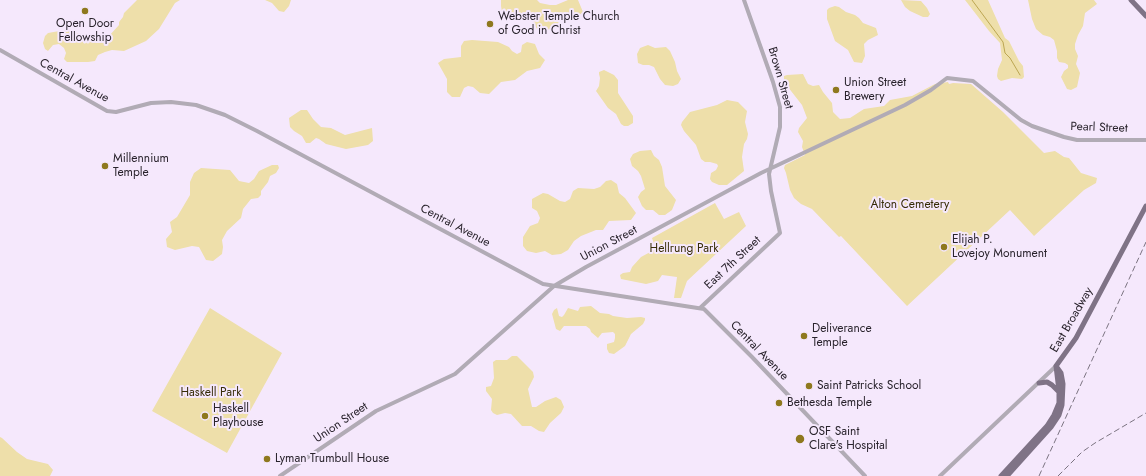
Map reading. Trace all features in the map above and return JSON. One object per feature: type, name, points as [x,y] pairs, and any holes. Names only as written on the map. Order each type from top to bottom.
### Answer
[{"type":"main road","points":[[1131,0],[1146,16]]},
{"type":"main road","name":"East Broadway","points":[[1056,366],[1076,338],[1146,206]]},
{"type":"main road","points":[[1001,476],[1047,426],[1057,410],[1059,382],[1056,366]]},
{"type":"main road","points":[[1007,476],[1051,428],[1059,415],[1062,405],[1063,384],[1061,373],[1056,366]]},
{"type":"main road","points":[[1039,383],[1048,382],[1059,392]]},
{"type":"street","name":"Brown Street","points":[[744,0],[773,82],[780,107],[780,127],[769,169],[770,191],[780,233]]},
{"type":"street","name":"Central Avenue","points":[[0,50],[106,111],[116,112],[151,103],[171,102],[196,105],[225,115],[264,134],[543,284],[700,308],[708,312],[865,476]]},
{"type":"street","name":"Union Street","points":[[280,476],[376,411],[460,371],[554,286],[769,169],[905,106],[947,78],[973,81]]},
{"type":"street","name":"Pearl Street","points":[[973,81],[1020,120],[1057,135],[1077,140],[1146,140]]},
{"type":"street","name":"East 7th Street","points":[[700,308],[780,233]]},
{"type":"street","name":"East Broadway","points":[[940,476],[1056,366]]},
{"type":"green space","points":[[137,0],[180,0],[175,3],[159,29],[146,41],[124,51],[112,50],[105,52],[98,55],[95,61],[67,62],[64,59],[66,53],[64,48],[59,44],[53,45],[48,51],[45,49],[43,43],[45,36],[48,33],[65,30],[97,38],[109,36],[119,25],[124,13]]},
{"type":"green space","points":[[265,0],[291,0],[289,6],[284,12],[279,11],[272,3]]},
{"type":"green space","points":[[501,0],[537,0],[540,3],[556,5],[568,0],[578,0],[583,12],[578,16],[560,21],[554,28],[542,31],[537,29],[532,19],[523,20],[518,15],[506,15],[502,12]]},
{"type":"green space","points":[[901,0],[921,1],[930,14],[928,17],[923,17],[910,11],[905,7]]},
{"type":"green space","points":[[965,0],[988,0],[1005,38],[1009,41],[1023,66],[1024,77],[1022,79],[1012,78],[1001,81],[998,79],[998,69],[1002,60],[1000,43]]},
{"type":"green space","points":[[1028,0],[1094,0],[1097,4],[1085,13],[1083,26],[1075,44],[1075,49],[1078,56],[1076,64],[1080,73],[1077,87],[1071,90],[1067,89],[1061,77],[1064,71],[1068,68],[1068,65],[1059,62],[1054,40],[1043,35],[1036,29]]},
{"type":"green space","points":[[835,6],[855,15],[863,23],[876,28],[878,35],[868,40],[864,44],[865,56],[862,63],[854,62],[848,50],[835,41],[827,19],[827,10]]},
{"type":"green space","points":[[472,40],[498,42],[509,47],[517,54],[521,52],[522,45],[527,42],[535,44],[539,54],[545,60],[540,68],[527,71],[515,80],[501,82],[489,94],[480,93],[473,87],[468,86],[464,88],[460,97],[452,97],[447,92],[447,79],[438,63],[444,59],[461,57],[461,46],[464,41]]},
{"type":"green space","points":[[648,45],[655,48],[666,47],[670,51],[681,79],[678,84],[673,86],[665,85],[654,67],[638,63],[637,54],[640,48]]},
{"type":"green space","points":[[604,70],[614,75],[618,80],[618,93],[633,116],[633,123],[628,126],[621,124],[616,114],[608,108],[596,91],[599,86],[599,72]]},
{"type":"green space","name":"Alton Cemetery","points":[[803,74],[808,84],[813,86],[819,85],[832,103],[833,112],[840,119],[850,118],[864,109],[884,106],[890,100],[912,96],[935,84],[948,82],[949,84],[971,84],[1003,112],[1044,153],[1055,151],[1064,157],[1069,158],[1081,173],[1097,178],[1096,183],[1084,190],[1034,236],[1010,210],[907,306],[841,236],[839,237],[812,209],[801,204],[794,198],[790,190],[784,168],[785,165],[805,155],[802,147],[803,141],[798,132],[799,128],[807,118],[802,105],[784,82],[784,76]]},
{"type":"green space","points":[[727,100],[738,102],[747,111],[745,122],[748,134],[744,144],[742,157],[744,171],[727,185],[719,185],[712,182],[710,179],[711,173],[716,170],[718,166],[717,164],[705,162],[701,159],[696,145],[681,125],[690,112],[717,105]]},
{"type":"green space","points":[[301,110],[307,110],[321,127],[331,128],[345,135],[372,128],[373,141],[368,145],[346,149],[326,144],[316,138],[310,143],[306,143],[302,136],[290,127],[289,118]]},
{"type":"green space","points":[[651,150],[654,156],[659,160],[662,167],[665,186],[676,200],[672,210],[665,215],[659,215],[653,210],[646,210],[642,206],[638,197],[645,189],[641,176],[632,166],[630,159],[633,154],[640,151]]},
{"type":"green space","points":[[272,165],[278,165],[279,168],[276,173],[270,176],[268,182],[261,191],[261,195],[258,198],[251,199],[243,209],[241,218],[227,231],[222,240],[222,254],[213,261],[206,260],[199,247],[192,246],[175,250],[167,247],[166,239],[172,232],[170,222],[177,217],[190,195],[190,182],[194,173],[201,168],[230,170],[239,181],[249,183],[254,179],[259,171]]},
{"type":"green space","points":[[611,180],[617,184],[619,193],[625,198],[636,213],[631,220],[609,221],[603,230],[596,230],[581,236],[574,241],[568,250],[561,254],[552,255],[545,251],[536,253],[527,251],[523,246],[523,237],[530,226],[538,223],[540,218],[537,211],[532,208],[532,199],[543,193],[565,202],[570,199],[573,191],[578,188],[594,189],[600,187],[606,181]]},
{"type":"green space","name":"Hellrung Park","points":[[715,203],[724,219],[739,212],[746,226],[687,281],[681,298],[674,298],[677,277],[662,275],[658,281],[646,284],[621,279],[620,275],[630,272],[632,267],[641,257],[656,250],[652,238]]},
{"type":"green space","points":[[591,306],[600,313],[627,318],[641,317],[645,318],[645,320],[643,324],[631,334],[625,346],[614,354],[609,353],[607,349],[607,344],[614,342],[615,334],[613,332],[602,333],[598,338],[586,326],[564,326],[560,331],[556,329],[552,314],[557,308],[559,316],[562,317],[568,308],[578,311],[580,307]]},
{"type":"green space","name":"Haskell Park","points":[[210,308],[282,353],[227,453],[152,411]]},
{"type":"green space","points":[[512,356],[517,356],[533,372],[534,377],[528,389],[532,407],[536,407],[545,401],[556,397],[561,400],[564,407],[561,413],[550,423],[544,432],[531,426],[522,426],[511,414],[505,413],[497,415],[491,410],[492,399],[486,391],[486,387],[491,386],[494,378],[493,362],[496,360],[507,360]]},
{"type":"green space","points":[[0,437],[27,459],[48,464],[53,470],[50,476],[0,476]]},
{"type":"waterway","points":[[972,0],[1003,42],[1005,53],[1010,58],[1020,75]]},
{"type":"railway","points":[[1039,476],[1146,242]]},
{"type":"railway","points":[[1058,476],[1082,452],[1146,413]]},
{"type":"place","name":"Open Door Fellowship","points":[[85,11]]},
{"type":"place","name":"Webster Temple Church of God in Christ","points":[[490,24]]},
{"type":"place","name":"Union Street Brewery","points":[[836,90]]},
{"type":"place","name":"Millennium Temple","points":[[105,166]]},
{"type":"place","name":"Elijah P. Lovejoy Monument","points":[[944,247]]},
{"type":"place","name":"Deliverance Temple","points":[[804,336]]},
{"type":"place","name":"Saint Patricks School","points":[[809,386]]},
{"type":"place","name":"Bethesda Temple","points":[[779,403]]},
{"type":"place","name":"Haskell Playhouse","points":[[205,416]]},
{"type":"place","name":"OSF Saint Clare's Hospital","points":[[800,439]]},
{"type":"place","name":"Lyman Trumbull House","points":[[267,459]]}]
